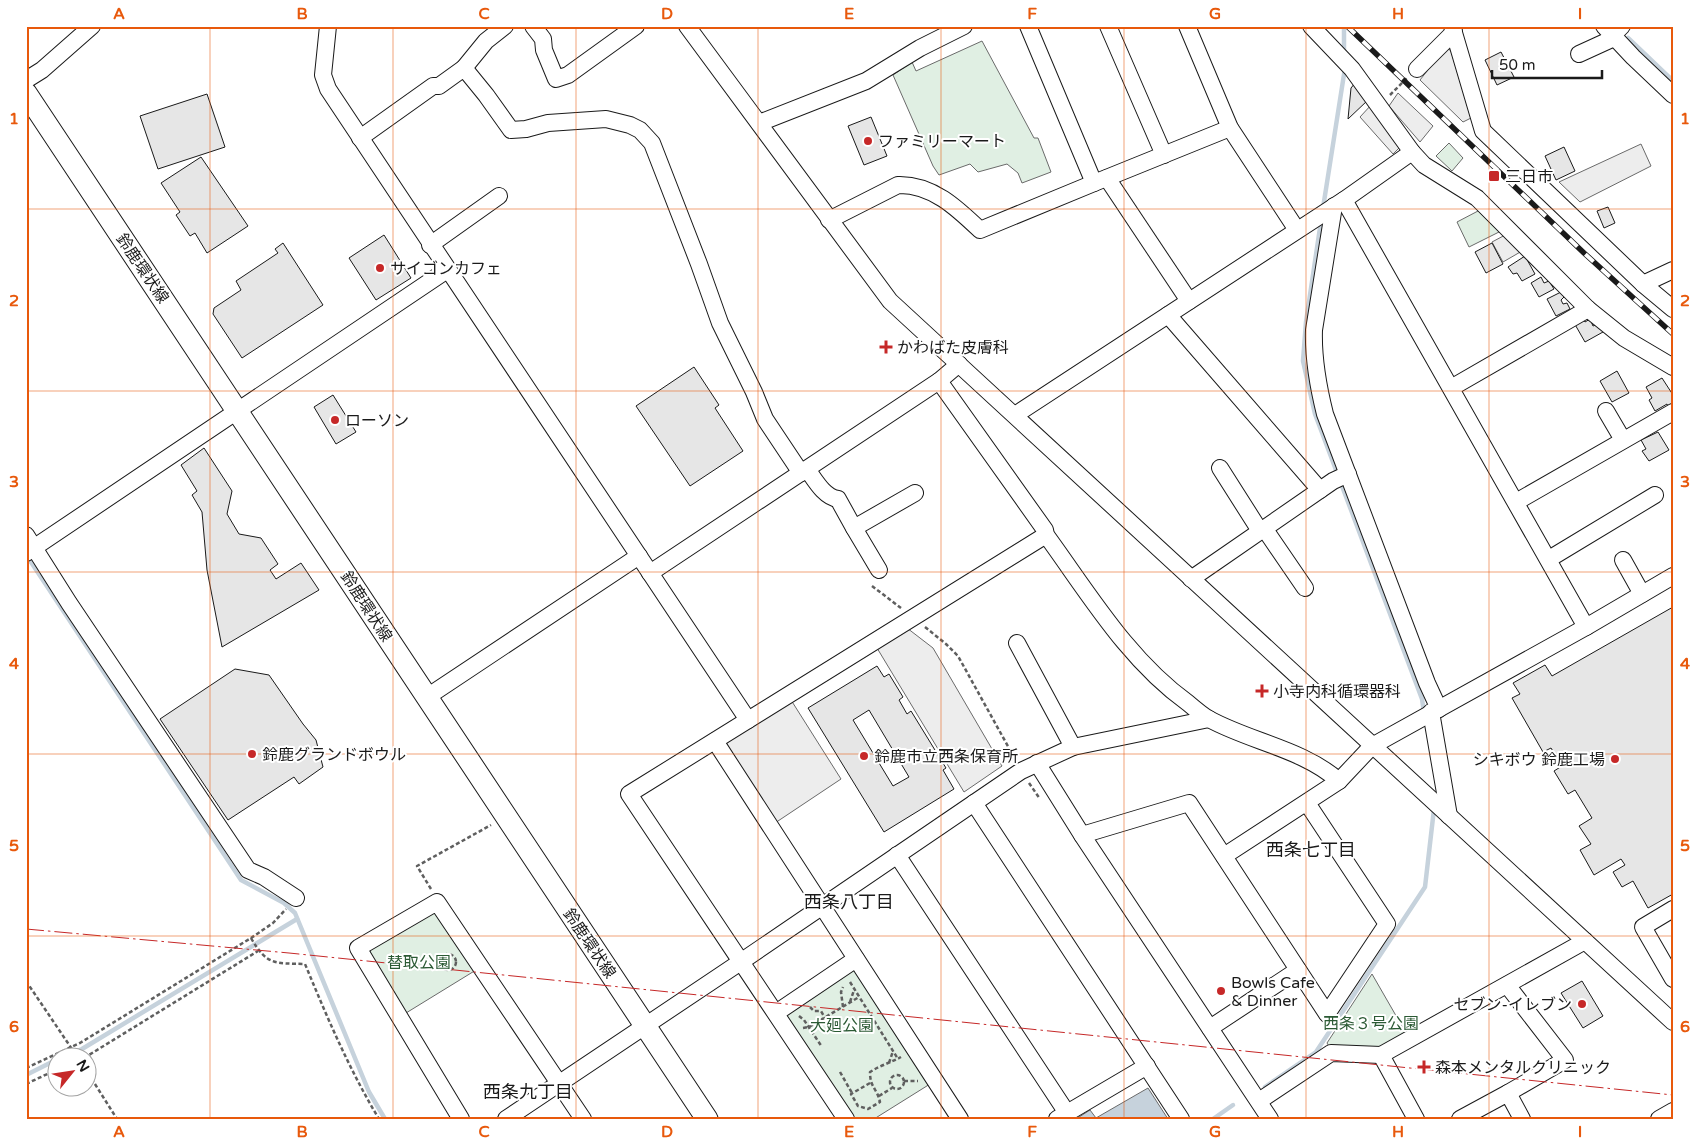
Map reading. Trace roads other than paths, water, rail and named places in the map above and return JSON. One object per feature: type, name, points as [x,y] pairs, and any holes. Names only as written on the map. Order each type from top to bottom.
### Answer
[{"type":"main road","name":"鈴鹿環状線","points":[[26,93],[707,1119]]},
{"type":"street","points":[[26,80],[42,70],[92,26]]},
{"type":"street","points":[[328,26],[323,75],[328,89],[430,245],[748,720]]},
{"type":"street","points":[[360,138],[433,86],[439,86],[464,68],[486,41],[505,26]]},
{"type":"street","points":[[533,26],[543,39],[544,50],[556,79],[568,75],[636,26]]},
{"type":"street","points":[[687,26],[890,301],[1673,1022]]},
{"type":"street","points":[[759,122],[866,80],[920,48],[964,26]]},
{"type":"street","points":[[1028,26],[1101,180],[1189,301]]},
{"type":"street","points":[[1108,26],[1164,155]]},
{"type":"street","points":[[1187,26],[1230,128],[1297,230]]},
{"type":"street","points":[[1311,26],[1352,69],[1412,152],[1424,165],[1477,198],[1588,309],[1624,338],[1673,367]]},
{"type":"street","points":[[1417,69],[1453,29]]},
{"type":"street","points":[[1453,29],[1483,131],[1643,284],[1673,309]]},
{"type":"street","points":[[1579,54],[1613,30],[1673,95]]},
{"type":"street","points":[[464,68],[511,130],[548,124],[606,119],[630,125],[640,130],[652,143],[720,324],[754,392],[765,419],[804,472],[825,493],[832,498],[838,499],[879,570]]},
{"type":"street","points":[[829,220],[898,185],[904,184],[924,188],[940,196],[960,211],[980,230],[1230,128]]},
{"type":"street","points":[[1015,415],[1297,230],[1412,152]]},
{"type":"street","points":[[430,245],[499,196]]},
{"type":"street","points":[[1330,208],[1452,388],[1586,627]]},
{"type":"street","points":[[1330,208],[1314,330],[1313,350],[1318,388],[1325,414],[1427,683],[1430,713],[1449,816]]},
{"type":"street","points":[[296,898],[264,877],[248,870],[29,547],[238,411],[447,270]]},
{"type":"street","points":[[1643,284],[1673,270]]},
{"type":"street","points":[[1452,388],[1588,309]]},
{"type":"street","points":[[1168,315],[1327,486]]},
{"type":"street","points":[[650,573],[939,381],[960,364]]},
{"type":"street","points":[[939,381],[1126,646],[1166,687],[1209,719],[1304,758],[1328,771],[1339,781]]},
{"type":"street","points":[[1606,410],[1624,440]]},
{"type":"street","points":[[1516,502],[1673,412]]},
{"type":"street","points":[[1220,468],[1262,530],[1305,588]]},
{"type":"street","points":[[1191,579],[1327,486],[1348,474]]},
{"type":"street","points":[[854,528],[915,493]]},
{"type":"street","points":[[1549,559],[1656,496]]},
{"type":"street","points":[[846,1119],[629,794],[1046,535]]},
{"type":"street","points":[[427,697],[639,556]]},
{"type":"street","points":[[1623,560],[1642,594]]},
{"type":"street","points":[[1224,856],[1339,781],[1372,746],[1586,627],[1673,576]]},
{"type":"street","points":[[1017,643],[1073,747]]},
{"type":"street","points":[[506,1119],[742,961],[1021,770],[1073,747],[1209,719]]},
{"type":"street","points":[[715,741],[960,1119]]},
{"type":"street","points":[[1038,763],[1082,835],[1270,1119]]},
{"type":"street","points":[[974,803],[1181,1119]]},
{"type":"street","points":[[1082,835],[1189,803],[1327,1014],[1387,924],[1307,803]]},
{"type":"street","points":[[897,855],[1062,1116],[1147,1066]]},
{"type":"street","points":[[461,1119],[358,948],[437,902],[582,1119]]},
{"type":"street","points":[[1672,911],[1642,927],[1667,955],[1673,979]]},
{"type":"street","points":[[1258,1101],[1331,1053],[1381,1056],[1585,941]]},
{"type":"street","points":[[776,1013],[856,959]]},
{"type":"street","points":[[1210,1028],[1298,970]]},
{"type":"street","points":[[1460,1119],[1565,1060],[1507,985]]},
{"type":"street","points":[[1381,1056],[1416,1119]]},
{"type":"street","points":[[1508,1093],[1522,1119]]},
{"type":"street","points":[[1659,1119],[1673,1111]]},
{"type":"waterway","points":[[1344,26],[1344,55]]},
{"type":"waterway","points":[[1628,38],[1673,81]]},
{"type":"waterway","points":[[1323,208],[1345,68]]},
{"type":"waterway","points":[[1321,221],[1306,322],[1303,361],[1315,414],[1422,699],[1424,713]]},
{"type":"waterway","points":[[27,556],[241,880],[284,903],[295,913],[369,1092],[385,1119]]},
{"type":"waterway","points":[[1265,1087],[1316,1052],[1425,887],[1434,809]]},
{"type":"waterway","points":[[84,1048],[297,919]]},
{"type":"waterway","points":[[26,1075],[48,1064]]},
{"type":"waterway","points":[[1213,1119],[1233,1105]]},
{"type":"railway","points":[[1347,26],[1584,253],[1673,334]]},
{"type":"place","name":"ファミリーマート","points":[[868,141]]},
{"type":"place","name":"三日市","points":[[1494,176]]},
{"type":"place","name":"サイゴンカフェ","points":[[380,268]]},
{"type":"place","name":"かわばた皮膚科","points":[[886,347]]},
{"type":"place","name":"ローソン","points":[[335,420]]},
{"type":"place","name":"小寺内科循環器科","points":[[1262,691]]},
{"type":"place","name":"鈴鹿グランドボウル","points":[[252,754]]},
{"type":"place","name":"鈴鹿市立西条保育所","points":[[864,756]]},
{"type":"place","name":"シキボウ 鈴鹿工場","points":[[1615,759]]},
{"type":"place","name":"Bowls Cafe & Dinner","points":[[1221,991]]},
{"type":"place","name":"セブン-イレブン","points":[[1582,1004]]},
{"type":"place","name":"森本メンタルクリニック","points":[[1424,1067]]},
{"type":"district","name":"西条七丁目","points":[[1311,850]]},
{"type":"district","name":"西条八丁目","points":[[849,902]]},
{"type":"district","name":"西条九丁目","points":[[528,1092]]},
{"type":"park label","name":"替取公園","points":[[419,962]]},
{"type":"park label","name":"西条３号公園","points":[[1371,1023]]},
{"type":"park label","name":"大廻公園","points":[[842,1025]]}]
